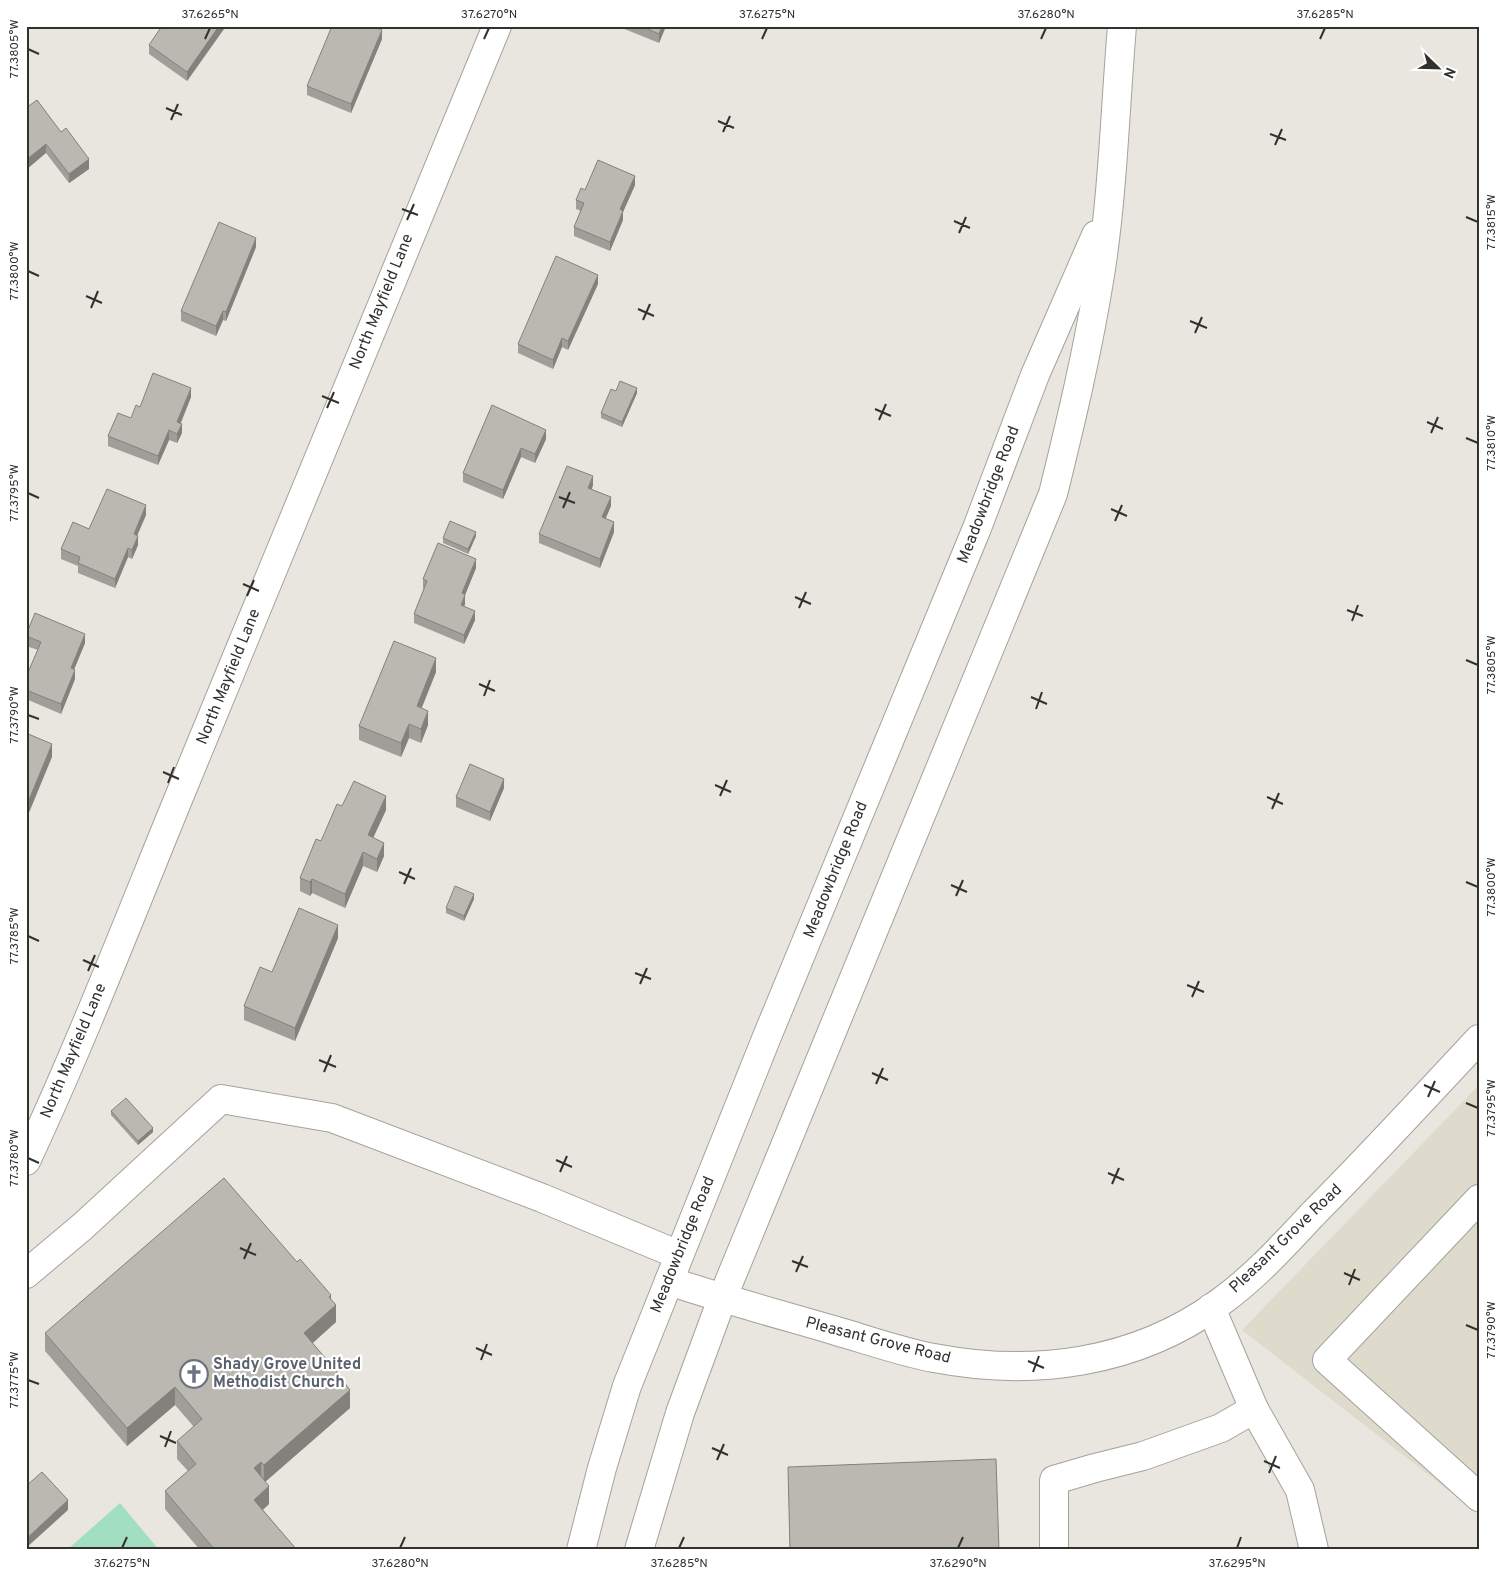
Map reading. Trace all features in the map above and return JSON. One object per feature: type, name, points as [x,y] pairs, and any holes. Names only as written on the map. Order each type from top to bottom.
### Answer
[{"type":"main road","name":"North Mayfield Lane","points":[[26,1161],[48,1114],[171,818],[411,229],[497,26]]},
{"type":"main road","name":"Meadowbridge Road","points":[[639,1550],[680,1413],[722,1299],[1053,494],[1082,377],[1100,274],[1109,196],[1122,26]]},
{"type":"main road","name":"Meadowbridge Road","points":[[581,1550],[602,1468],[627,1386],[766,1039],[977,528],[1035,375],[1096,237],[1109,196]]},
{"type":"main road","name":"Pleasant Grove Road","points":[[669,1281],[722,1299],[932,1358],[988,1366],[1045,1366],[1088,1360],[1137,1346],[1175,1330],[1211,1308],[1258,1271],[1476,1048]]},
{"type":"main road","points":[[26,1274],[82,1227],[221,1099],[332,1118],[542,1198],[679,1255]]},
{"type":"main road","points":[[1479,1199],[1327,1360],[1479,1497]]},
{"type":"main road","points":[[1211,1308],[1254,1408],[1300,1490],[1314,1550]]},
{"type":"main road","points":[[1054,1550],[1054,1480],[1152,1453],[1221,1428],[1254,1408]]},
{"type":"shaded area","points":[[1479,1085],[1479,1514],[1242,1330]]},
{"type":"green space","points":[[120,1503],[159,1550],[67,1550]]},
{"type":"building","points":[[162,26],[219,26],[187,72],[149,45]]},
{"type":"building","points":[[332,26],[372,26],[382,30],[351,104],[307,86]]},
{"type":"building","points":[[641,26],[662,26],[659,34]]},
{"type":"building","points":[[37,100],[61,132],[66,128],[89,159],[69,174],[46,144],[26,160],[26,108]]},
{"type":"building","points":[[598,160],[635,176],[620,209],[623,211],[610,242],[574,227],[584,203],[576,200],[581,188],[585,190]]},
{"type":"building","points":[[219,222],[256,238],[226,312],[223,311],[216,326],[181,311]]},
{"type":"building","points":[[556,256],[598,275],[568,341],[562,338],[553,360],[518,344]]},
{"type":"building","points":[[153,373],[191,388],[177,422],[182,424],[177,434],[169,430],[158,456],[108,436],[118,413],[131,418],[136,405],[140,407]]},
{"type":"building","points":[[620,381],[637,388],[622,422],[601,413],[611,389],[616,391]]},
{"type":"building","points":[[492,405],[546,430],[535,454],[521,448],[503,490],[463,473]]},
{"type":"building","points":[[567,466],[593,476],[588,488],[611,497],[602,517],[614,522],[600,559],[539,534]]},
{"type":"building","points":[[107,489],[146,505],[134,534],[138,536],[132,550],[128,548],[115,579],[78,563],[80,557],[61,549],[73,522],[89,529]]},
{"type":"building","points":[[450,521],[476,532],[468,549],[443,538]]},
{"type":"building","points":[[438,543],[476,559],[462,593],[465,595],[461,605],[475,611],[464,635],[414,614],[427,581],[423,579]]},
{"type":"building","points":[[35,613],[85,634],[71,668],[75,670],[61,704],[26,690],[26,677],[41,642],[26,636]]},
{"type":"building","points":[[394,641],[436,658],[417,706],[428,711],[421,729],[409,724],[401,743],[359,726]]},
{"type":"building","points":[[26,733],[52,744],[26,807]]},
{"type":"building","points":[[470,764],[504,779],[490,812],[456,797]]},
{"type":"building","points":[[354,781],[386,796],[368,835],[384,843],[377,859],[363,852],[345,894],[312,879],[310,882],[300,878],[316,839],[321,841],[337,804],[342,806]]},
{"type":"building","points":[[455,886],[474,894],[464,916],[446,908]]},
{"type":"building","points":[[299,908],[338,925],[295,1028],[244,1006],[260,967],[272,972]]},
{"type":"building","points":[[126,1098],[153,1128],[138,1141],[111,1111]]},
{"type":"building","name":"Shady Grove United Methodist Church","points":[[224,1178],[297,1262],[300,1259],[331,1295],[329,1297],[336,1305],[304,1333],[344,1380],[350,1390],[264,1465],[261,1462],[254,1468],[269,1486],[254,1500],[297,1550],[215,1550],[165,1491],[196,1464],[177,1441],[202,1419],[175,1387],[127,1428],[45,1333]]},
{"type":"building","points":[[996,1459],[999,1550],[790,1550],[788,1467]]},
{"type":"building","points":[[42,1472],[68,1500],[26,1539],[26,1486]]},
{"type":"place","name":"Shady Grove United Methodist Church","points":[[194,1374]]}]
